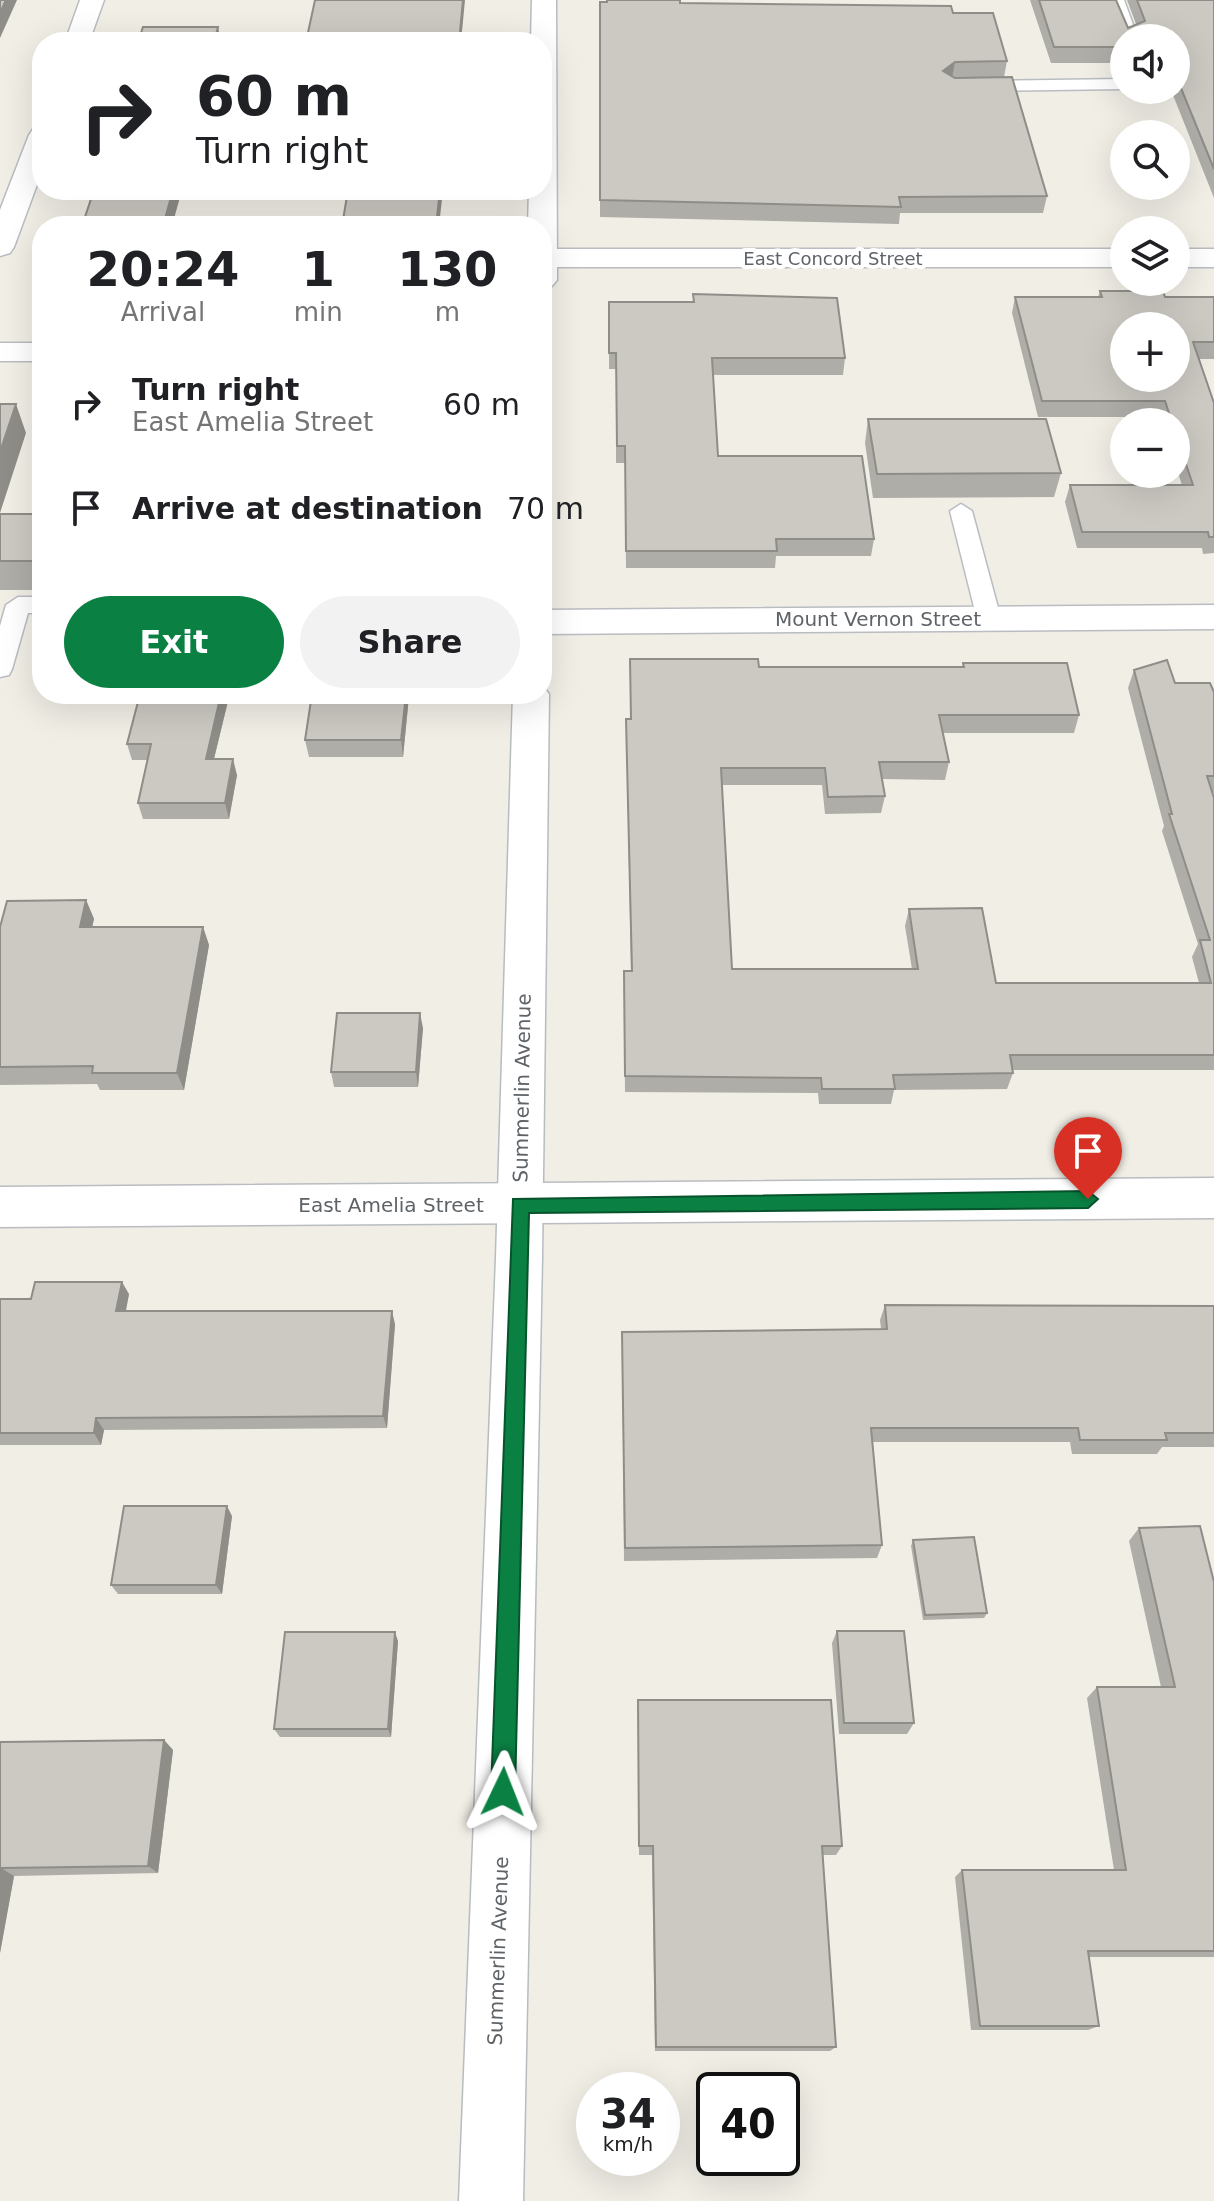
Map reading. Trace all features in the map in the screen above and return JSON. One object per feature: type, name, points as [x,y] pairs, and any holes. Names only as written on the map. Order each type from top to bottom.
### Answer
[{"type":"street","points":[[81,32],[92,0]]},
{"type":"street","points":[[544,0],[544,32]]},
{"type":"street","points":[[0,247],[32,162]]},
{"type":"street","name":"East Concord Street","points":[[552,258],[1110,258]]},
{"type":"street","points":[[1190,258],[1214,258]]},
{"type":"street","points":[[0,352],[32,352]]},
{"type":"street","name":"Mount Vernon Street","points":[[552,622],[1214,617]]},
{"type":"street","name":"Summerlin Avenue","points":[[491,2201],[520,1205],[531,704]]},
{"type":"street","name":"East Amelia Street","points":[[0,1207],[1214,1198]]},
{"type":"lane","points":[[1116,0],[1125,24]]},
{"type":"lane","points":[[952,86],[1110,84]]},
{"type":"lane","points":[[961,511],[989,619]]},
{"type":"lane","points":[[0,669],[18,605],[32,605]]},
{"type":"building","points":[[315,0],[463,0],[460,32],[308,32]]},
{"type":"building","points":[[1039,0],[1116,0],[1126,24],[1110,24],[1110,47],[1054,47]]},
{"type":"building","points":[[1137,0],[1214,0],[1214,169],[1187,104],[1190,104],[1190,24],[1138,24],[1145,21]]},
{"type":"building","points":[[600,2],[951,6],[953,13],[993,13],[1007,61],[955,62],[943,71],[955,78],[1012,77],[1047,196],[899,197],[901,207],[600,200]]},
{"type":"building","points":[[143,27],[218,27],[217,32],[141,32]]},
{"type":"building","points":[[91,200],[170,200],[166,216],[85,216]]},
{"type":"building","points":[[346,200],[439,200],[437,216],[344,216]]},
{"type":"building","points":[[1100,291],[1110,291],[1110,296],[1214,297],[1214,342],[1193,342],[1214,403],[1214,537],[1209,537],[1208,532],[1082,532],[1070,485],[1190,488],[1193,485],[1190,476],[1190,408],[1167,408],[1165,401],[1042,401],[1015,297],[1102,297]]},
{"type":"building","points":[[693,294],[837,298],[845,358],[712,358],[718,456],[862,456],[874,539],[776,539],[777,551],[626,551],[625,446],[617,446],[616,353],[609,353],[609,302],[694,302]]},
{"type":"building","points":[[0,404],[16,404],[0,452]]},
{"type":"building","points":[[868,419],[1046,419],[1061,473],[877,474]]},
{"type":"building","points":[[0,514],[32,514],[32,561],[0,561]]},
{"type":"building","points":[[630,659],[758,659],[759,667],[964,667],[963,663],[1067,663],[1079,715],[939,715],[949,762],[879,762],[885,796],[828,797],[825,768],[721,768],[732,969],[918,969],[909,909],[982,908],[996,983],[1211,983],[1200,940],[1210,940],[1169,814],[1172,814],[1134,670],[1167,660],[1175,683],[1210,683],[1214,692],[1214,776],[1207,776],[1214,798],[1214,1055],[1010,1055],[1013,1073],[893,1075],[895,1089],[822,1089],[821,1078],[625,1076],[624,971],[632,971],[626,719],[631,719]]},
{"type":"building","points":[[137,704],[219,704],[206,759],[233,759],[225,803],[138,803],[151,744],[127,744]]},
{"type":"building","points":[[310,704],[405,704],[401,740],[305,740]]},
{"type":"building","points":[[86,900],[80,927],[203,927],[177,1073],[92,1073],[93,1066],[0,1067],[0,927],[7,901]]},
{"type":"building","points":[[337,1013],[420,1013],[416,1072],[331,1072]]},
{"type":"building","points":[[35,1282],[122,1282],[116,1311],[392,1311],[383,1416],[96,1418],[94,1433],[0,1433],[0,1299],[31,1299]]},
{"type":"building","points":[[885,1305],[1214,1306],[1214,1433],[1165,1433],[1167,1440],[1080,1440],[1078,1428],[871,1428],[882,1545],[625,1548],[622,1332],[887,1329]]},
{"type":"building","points":[[124,1506],[227,1506],[216,1585],[111,1585]]},
{"type":"building","points":[[1200,1526],[1214,1582],[1214,1951],[1088,1951],[1099,2026],[980,2026],[962,1870],[1126,1870],[1097,1687],[1175,1687],[1139,1528]]},
{"type":"building","points":[[974,1537],[987,1613],[925,1615],[913,1540]]},
{"type":"building","points":[[837,1631],[904,1631],[914,1723],[844,1723]]},
{"type":"building","points":[[285,1632],[395,1632],[388,1729],[274,1729]]},
{"type":"building","points":[[638,1700],[831,1700],[842,1846],[822,1846],[836,2047],[656,2047],[653,1846],[639,1846]]},
{"type":"building","points":[[164,1740],[148,1866],[1,1868],[0,1871],[0,1742]]},
{"type":"route","points":[[503,1792],[520,1205],[1088,1199]]}]
